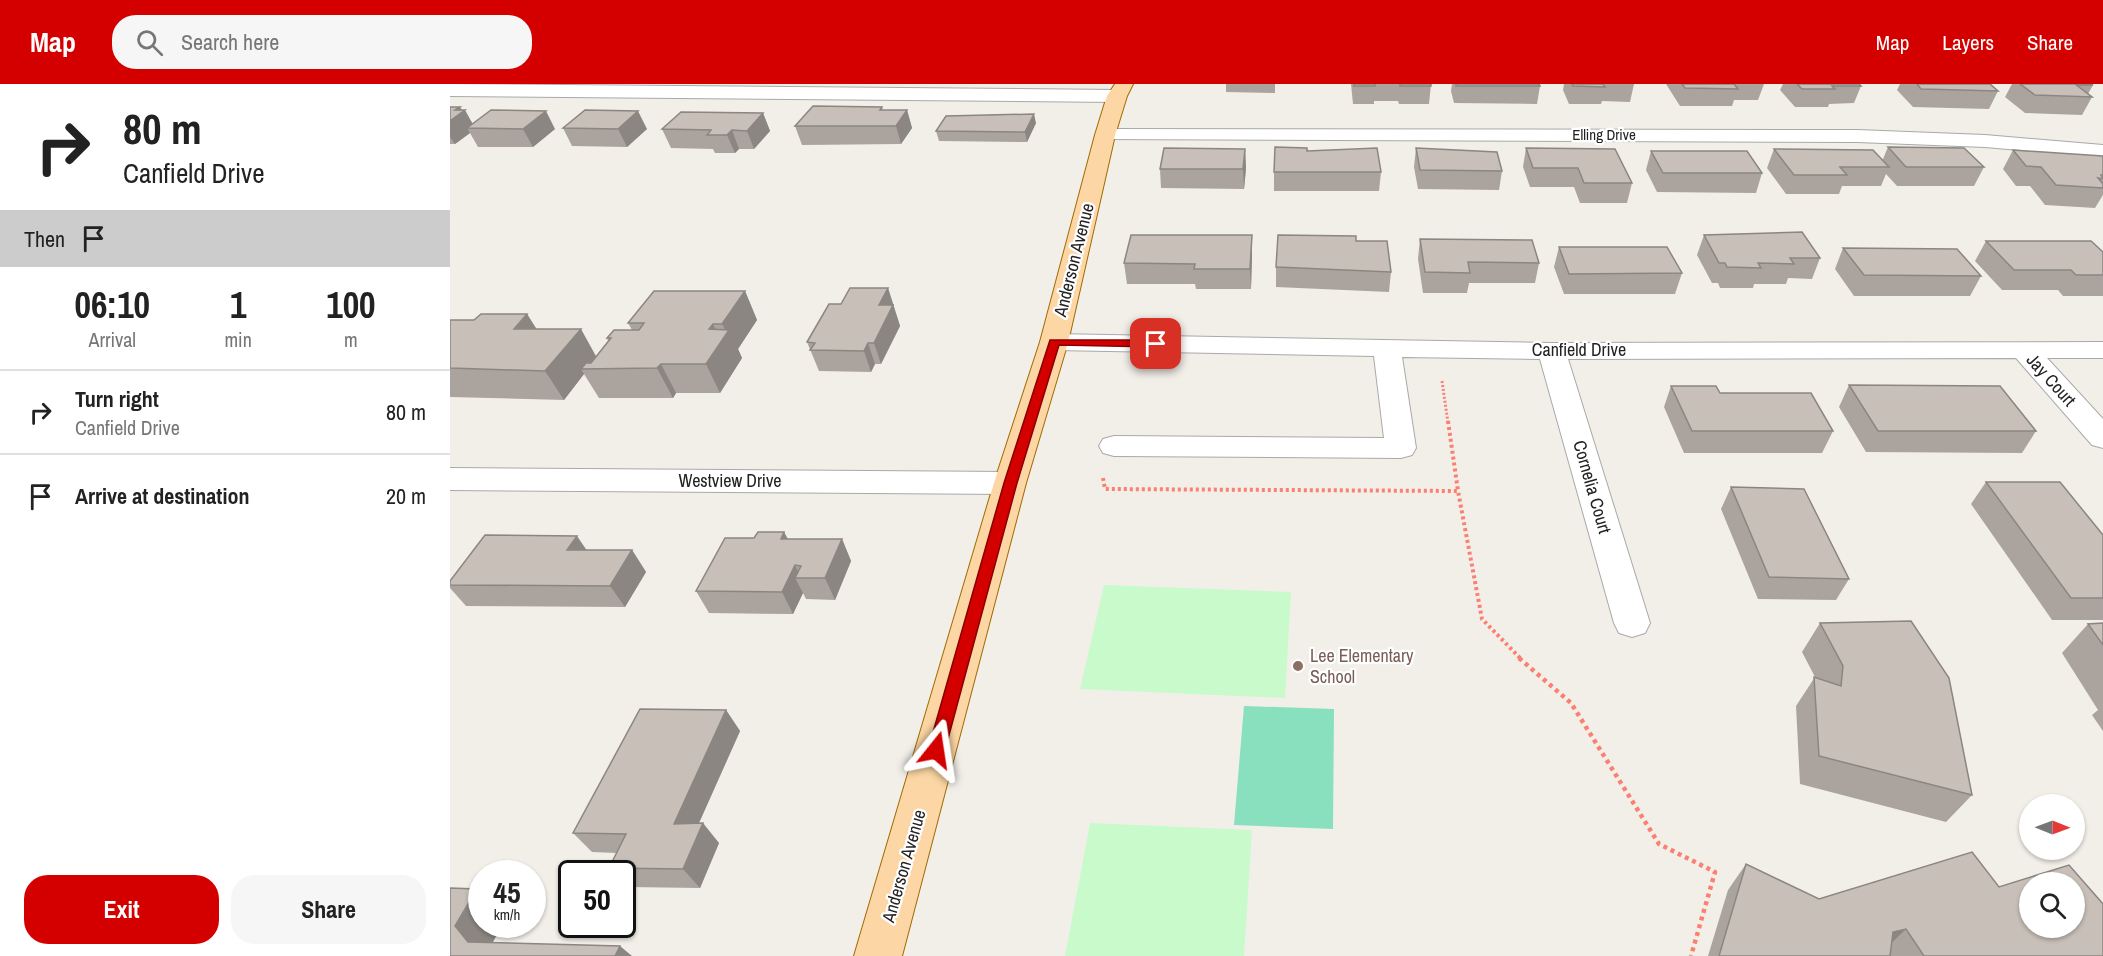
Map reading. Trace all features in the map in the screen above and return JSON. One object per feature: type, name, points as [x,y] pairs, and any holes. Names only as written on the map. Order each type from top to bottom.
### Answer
[{"type":"main road","name":"Anderson Avenue","points":[[878,956],[1010,483],[1054,342],[1105,135],[1120,90]]},
{"type":"street","points":[[450,90],[671,87],[1120,90]]},
{"type":"street","name":"Elling Drive","points":[[1105,135],[1857,136],[1985,141],[2103,151]]},
{"type":"street","name":"Canfield Drive","points":[[1054,342],[1552,351],[2103,350]]},
{"type":"street","points":[[1109,459],[1401,448],[1387,348]]},
{"type":"street","name":"Jay Court","points":[[2024,349],[2103,438]]},
{"type":"street","name":"Cornelia Court","points":[[1552,351],[1632,623]]},
{"type":"street","name":"Westview Drive","points":[[450,479],[1010,483]]},
{"type":"path","points":[[1441,374],[1458,491],[1482,619],[1514,653],[1571,703],[1659,844],[1715,872],[1691,956]]},
{"type":"path","points":[[1109,459],[1103,481],[1106,489],[1458,491]]},
{"type":"green space","points":[[1104,585],[1291,592],[1285,698],[1080,689]]},
{"type":"green space","points":[[1244,706],[1334,709],[1333,829],[1234,825]]},
{"type":"green space","points":[[1090,823],[1252,830],[1244,956],[1065,956]]},
{"type":"building","points":[[1354,84],[1375,84],[1375,86],[1354,86]]},
{"type":"building","points":[[1400,84],[1431,84],[1431,86],[1400,86]]},
{"type":"building","points":[[1456,84],[1539,84],[1540,86],[1456,86]]},
{"type":"building","points":[[1572,84],[1603,84],[1605,87],[1573,86]]},
{"type":"building","points":[[1682,84],[1734,84],[1738,89],[1685,88]]},
{"type":"building","points":[[1797,84],[1859,84],[1861,86],[1802,89]]},
{"type":"building","points":[[1917,84],[1990,84],[1998,91],[1921,89]]},
{"type":"building","points":[[2020,84],[2075,84],[2092,97],[2035,95]]},
{"type":"building","points":[[813,106],[882,107],[880,110],[907,110],[896,126],[795,126]]},
{"type":"building","points":[[450,107],[460,107],[455,110],[465,110],[450,121]]},
{"type":"building","points":[[491,110],[546,111],[523,129],[467,128]]},
{"type":"building","points":[[585,110],[638,111],[618,129],[563,128]]},
{"type":"building","points":[[681,112],[763,113],[747,131],[732,130],[727,135],[707,135],[711,130],[662,129]]},
{"type":"building","points":[[1034,114],[1025,132],[936,131],[946,116]]},
{"type":"building","points":[[1275,147],[1307,148],[1307,151],[1377,148],[1381,172],[1274,172]]},
{"type":"building","points":[[1888,147],[1964,148],[1984,167],[1906,167]]},
{"type":"building","points":[[1164,148],[1245,149],[1243,169],[1160,169]]},
{"type":"building","points":[[1416,148],[1497,152],[1502,171],[1420,170]]},
{"type":"building","points":[[1526,148],[1615,149],[1632,183],[1584,183],[1578,168],[1533,168]]},
{"type":"building","points":[[1774,149],[1873,150],[1889,167],[1840,167],[1847,175],[1794,175]]},
{"type":"building","points":[[2013,150],[2103,156],[2103,175],[2101,175],[2103,179],[2098,178],[2103,188],[2056,185],[2041,167],[2026,166]]},
{"type":"building","points":[[1651,151],[1747,151],[1762,173],[1663,173]]},
{"type":"building","points":[[1802,232],[1820,258],[1790,258],[1794,264],[1758,263],[1761,268],[1727,267],[1725,263],[1719,263],[1704,235]]},
{"type":"building","points":[[1131,235],[1252,235],[1250,269],[1194,269],[1195,264],[1124,263]]},
{"type":"building","points":[[1278,235],[1356,236],[1356,241],[1387,241],[1391,272],[1276,267]]},
{"type":"building","points":[[1420,239],[1532,240],[1539,263],[1468,262],[1470,273],[1425,272]]},
{"type":"building","points":[[1986,241],[2091,241],[2103,252],[2103,275],[2076,275],[2071,270],[2014,270]]},
{"type":"building","points":[[1559,247],[1667,247],[1682,273],[1569,274]]},
{"type":"building","points":[[1843,248],[1957,249],[1981,276],[1864,275]]},
{"type":"building","points":[[850,288],[888,288],[879,305],[893,305],[874,343],[868,343],[864,351],[810,350],[815,343],[807,342],[829,304],[841,304]]},
{"type":"building","points":[[654,291],[745,291],[722,324],[713,324],[709,329],[729,330],[706,364],[661,364],[657,368],[581,369],[586,363],[591,363],[611,338],[607,338],[614,330],[639,330],[644,323],[628,323]]},
{"type":"building","points":[[481,314],[527,314],[514,329],[581,329],[545,371],[450,368],[450,320],[474,320]]},
{"type":"building","points":[[1849,385],[2000,386],[2036,431],[1878,431]]},
{"type":"building","points":[[1671,386],[1716,386],[1720,393],[1811,393],[1833,431],[1692,431]]},
{"type":"building","points":[[1986,482],[2060,482],[2103,535],[2103,598],[2071,598]]},
{"type":"building","points":[[1731,487],[1804,489],[1849,579],[1769,577]]},
{"type":"building","points":[[758,532],[784,532],[781,539],[842,539],[825,578],[795,578],[801,566],[795,565],[782,592],[696,591],[725,538],[754,538]]},
{"type":"building","points":[[485,535],[577,536],[567,550],[632,550],[610,586],[450,585],[450,581]]},
{"type":"building","points":[[1911,621],[1949,678],[1972,795],[1819,756],[1814,677],[1841,686],[1843,666],[1820,623]]},
{"type":"building","points":[[2103,623],[2103,645],[2088,624]]},
{"type":"building","points":[[640,709],[726,710],[674,824],[703,823],[683,869],[636,868],[636,860],[613,860],[626,834],[573,833]]},
{"type":"building","points":[[1972,852],[1999,887],[2019,881],[2019,938],[2085,938],[2085,883],[2103,904],[2103,956],[1924,956],[1906,929],[1893,932],[1890,956],[1719,956],[1746,864],[1819,899]]},
{"type":"building","points":[[2069,865],[2075,872],[2047,872]]},
{"type":"building","points":[[450,888],[468,889],[468,904],[455,926],[468,942],[620,946],[615,956],[450,956]]},
{"type":"place","name":"Lee Elementary School","points":[[1298,666]]},
{"type":"route","points":[[936,750],[1010,483],[1054,342],[1156,344]]}]
